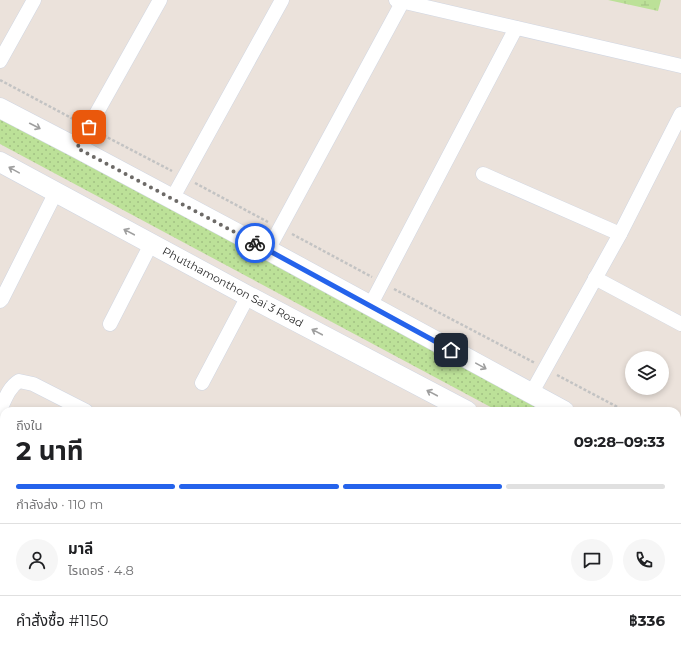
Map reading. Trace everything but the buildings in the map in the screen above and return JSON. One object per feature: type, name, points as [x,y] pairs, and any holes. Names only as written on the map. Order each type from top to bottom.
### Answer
[{"type":"main road","points":[[0,108],[268,250],[556,407]]},
{"type":"main road","name":"Phutthamonthon Sai 3 Road","points":[[0,162],[248,296],[459,407]]},
{"type":"street","points":[[0,60],[34,0]]},
{"type":"street","points":[[77,148],[160,0]]},
{"type":"street","points":[[172,199],[282,0]]},
{"type":"street","points":[[268,250],[399,1],[681,66]]},
{"type":"street","points":[[370,306],[516,28]]},
{"type":"street","points":[[531,394],[620,234],[681,114]]},
{"type":"street","points":[[483,174],[620,234]]},
{"type":"street","points":[[0,301],[56,192]]},
{"type":"street","points":[[110,324],[151,244]]},
{"type":"street","points":[[596,278],[681,324]]},
{"type":"street","points":[[202,383],[248,296]]},
{"type":"street","points":[[1,407],[9,391],[14,384],[19,381],[33,384],[78,407]]},
{"type":"path","points":[[0,80],[618,407]]},
{"type":"green space","points":[[608,0],[661,0],[658,11]]},
{"type":"green space","points":[[0,118],[542,407],[491,407],[0,144]]},
{"type":"way so far","points":[[89,127],[77,148],[255,243]]},
{"type":"route","points":[[255,243],[451,350]]}]
